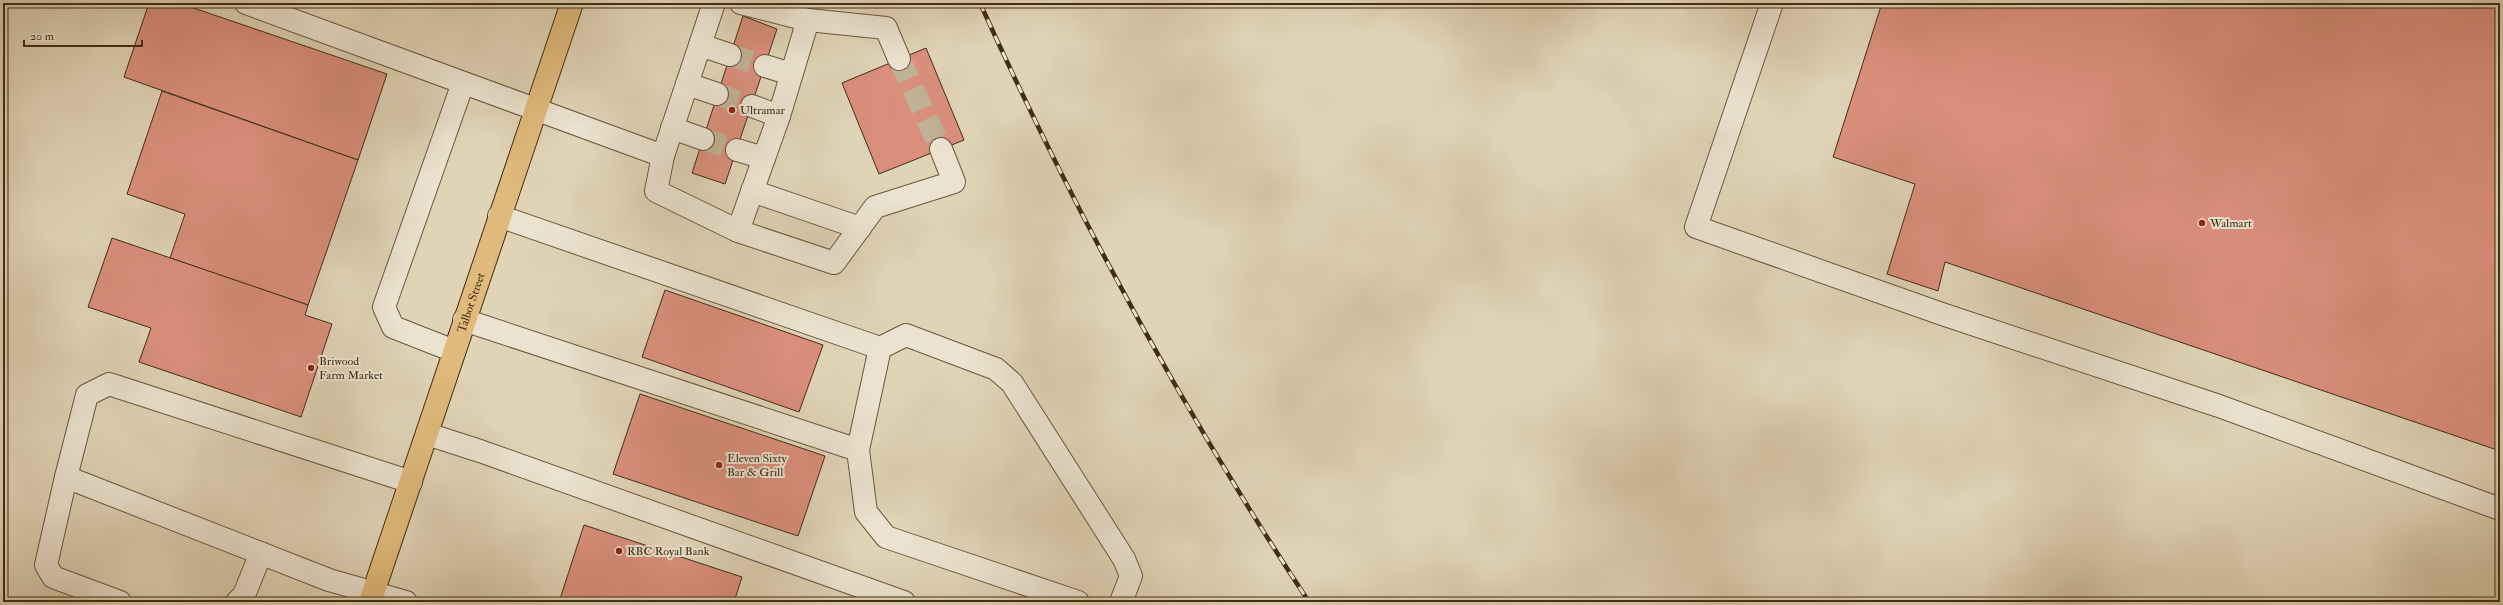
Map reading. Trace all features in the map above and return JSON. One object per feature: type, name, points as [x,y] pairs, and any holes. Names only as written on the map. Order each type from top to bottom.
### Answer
[{"type":"main road","name":"Talbot Street","points":[[372,597],[572,3]]},
{"type":"lane","points":[[246,3],[663,156]]},
{"type":"lane","points":[[714,3],[663,156],[656,191],[738,231],[834,263],[875,207],[954,182],[941,148]]},
{"type":"lane","points":[[741,3],[808,20],[886,28],[899,59]]},
{"type":"lane","points":[[1772,3],[1696,227],[1942,314],[2219,406],[2500,509]]},
{"type":"lane","points":[[738,231],[779,116],[808,20]]},
{"type":"lane","points":[[700,45],[730,55]]},
{"type":"lane","points":[[765,66],[791,74]]},
{"type":"lane","points":[[454,351],[393,327],[384,307],[463,83]]},
{"type":"lane","points":[[687,84],[717,94]]},
{"type":"lane","points":[[752,106],[779,116]]},
{"type":"lane","points":[[672,128],[703,139]]},
{"type":"lane","points":[[737,150],[764,158]]},
{"type":"lane","points":[[752,191],[860,228]]},
{"type":"lane","points":[[500,216],[880,348],[906,335],[996,369],[1012,384],[1124,559],[1131,576],[1121,602]]},
{"type":"lane","points":[[464,320],[858,450]]},
{"type":"lane","points":[[880,348],[858,450],[866,512],[886,537],[1078,602]]},
{"type":"lane","points":[[120,602],[53,577],[46,565],[66,477],[88,396],[109,384],[410,482]]},
{"type":"lane","points":[[426,434],[488,454],[904,602]]},
{"type":"lane","points":[[66,477],[372,597],[406,602]]},
{"type":"lane","points":[[237,602],[244,595],[261,553]]},
{"type":"building","points":[[149,3],[179,3],[387,74],[358,160],[124,77]]},
{"type":"building","name":"Walmart","points":[[1882,3],[2500,3],[2500,451],[1945,262],[1938,291],[1887,274],[1915,184],[1833,157]]},
{"type":"building","points":[[743,16],[777,29],[725,184],[692,173]]},
{"type":"building","points":[[926,48],[964,140],[879,174],[842,83]]},
{"type":"building","points":[[162,91],[358,160],[308,305],[170,258],[185,214],[127,194]]},
{"type":"building","points":[[112,238],[308,305],[305,315],[332,324],[301,417],[139,362],[151,328],[88,307]]},
{"type":"building","points":[[665,290],[823,345],[799,412],[642,357]]},
{"type":"building","name":"Eleven Sixty Bar & Grill","points":[[640,394],[825,456],[798,536],[613,474]]},
{"type":"building","name":"RBC Royal Bank","points":[[584,525],[742,577],[734,602],[559,602]]},
{"type":"tunnel","points":[[730,55],[765,66]]},
{"type":"tunnel","points":[[899,59],[941,149]]},
{"type":"tunnel","points":[[717,94],[752,106]]},
{"type":"tunnel","points":[[703,139],[737,150]]},
{"type":"railway","points":[[980,3],[1053,157],[1132,309],[1218,457],[1309,602]]},
{"type":"place","name":"Ultramar","points":[[732,110]]},
{"type":"place","name":"Walmart","points":[[2202,223]]},
{"type":"place","name":"Briwood Farm Market","points":[[311,368]]},
{"type":"place","name":"Eleven Sixty Bar & Grill","points":[[719,465]]},
{"type":"place","name":"RBC Royal Bank","points":[[619,551]]}]
